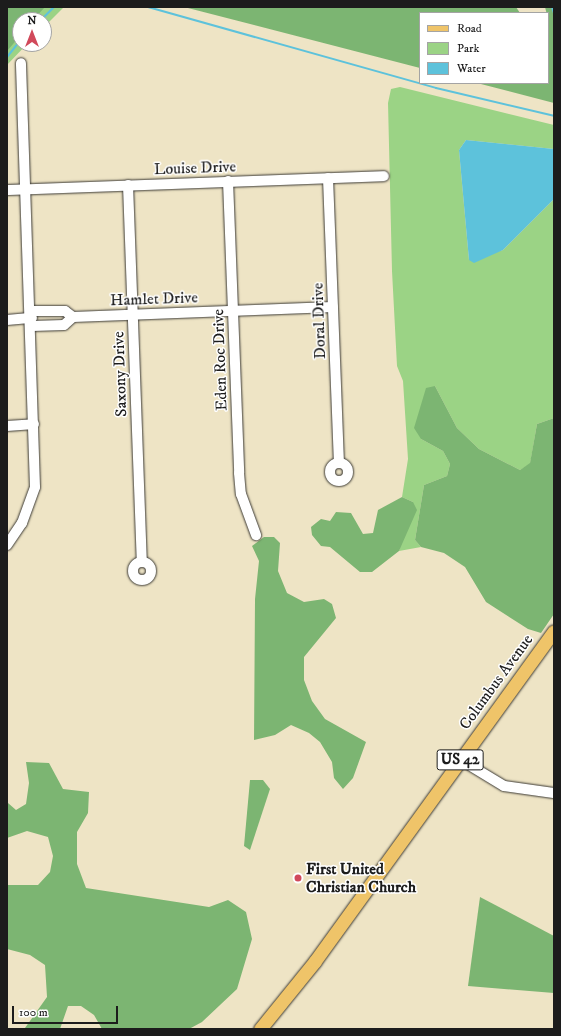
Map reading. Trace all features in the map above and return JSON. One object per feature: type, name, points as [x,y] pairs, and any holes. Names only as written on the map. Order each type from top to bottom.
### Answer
[{"type":"main road","name":"Columbus Avenue","points":[[260,1029],[366,890],[554,631]]},
{"type":"street","points":[[7,545],[22,523],[35,487],[32,318],[21,63]]},
{"type":"street","name":"Louise Drive","points":[[7,190],[26,188],[384,176]]},
{"type":"street","name":"Doral Drive","points":[[328,178],[339,463]]},
{"type":"street","name":"Eden Roc Drive","points":[[228,181],[240,488],[256,536]]},
{"type":"street","name":"Saxony Drive","points":[[128,185],[142,562]]},
{"type":"street","name":"Hamlet Drive","points":[[7,320],[32,318],[65,311],[73,317],[333,307]]},
{"type":"street","name":"Hamlet Drive","points":[[32,318],[64,325],[73,317]]},
{"type":"street","points":[[7,426],[34,424]]},
{"type":"street","points":[[461,760],[504,786],[554,793]]},
{"type":"green space","points":[[7,7],[64,7],[52,19],[52,12],[12,12],[12,52],[19,52],[7,65]]},
{"type":"green space","points":[[7,7],[45,7],[40,12],[12,12],[12,45],[7,51]]},
{"type":"green space","points":[[184,7],[516,7],[519,12],[419,12],[419,68]]},
{"type":"green space","points":[[545,7],[554,7],[554,103],[481,84],[549,84],[549,12],[546,12]]},
{"type":"green space","points":[[400,87],[554,125],[554,149],[466,140],[459,150],[469,260],[503,250],[554,199],[554,418],[537,424],[530,464],[520,470],[479,449],[457,428],[435,386],[421,439],[443,451],[450,464],[447,476],[424,485],[415,540],[421,547],[399,551],[413,502],[402,497],[408,459],[403,381],[397,366],[392,271],[388,103],[391,89]]},
{"type":"green space","points":[[435,386],[457,428],[479,449],[520,470],[530,463],[537,424],[554,418],[554,614],[541,633],[528,629],[486,602],[465,567],[444,553],[421,547],[415,540],[424,485],[447,476],[450,464],[443,451],[421,439],[414,428],[426,388]]},
{"type":"green space","points":[[402,497],[413,502],[417,510],[399,551],[372,572],[360,572],[330,547],[321,546],[312,535],[311,527],[321,519],[330,521],[336,512],[351,513],[363,534],[373,533],[378,510]]},
{"type":"green space","points":[[264,537],[274,537],[280,543],[278,571],[287,593],[304,602],[324,599],[332,604],[336,618],[304,657],[304,680],[312,701],[325,719],[366,742],[353,778],[343,789],[334,778],[332,762],[320,742],[309,733],[291,725],[275,735],[254,740],[255,599],[259,561],[252,546]]},
{"type":"green space","points":[[26,762],[49,763],[63,789],[89,792],[88,813],[77,832],[77,864],[86,888],[209,907],[228,900],[246,912],[252,939],[237,989],[202,1022],[189,1029],[102,1029],[94,1015],[81,1006],[68,1006],[60,1029],[25,1028],[47,997],[45,965],[30,955],[7,949],[7,885],[38,885],[50,872],[53,856],[48,837],[27,831],[7,838],[7,794],[8,803],[16,810],[26,804],[29,783]]},
{"type":"green space","points":[[250,780],[263,780],[270,789],[250,850],[244,846]]},
{"type":"green space","points":[[480,897],[554,936],[554,993],[468,986]]},
{"type":"water","points":[[466,140],[554,149],[554,199],[503,250],[474,263],[469,260],[459,150]]},
{"type":"waterway","points":[[49,12],[54,7]]},
{"type":"waterway","points":[[148,7],[419,83]]},
{"type":"waterway","points":[[552,7],[554,13]]},
{"type":"waterway","points":[[7,57],[12,51]]},
{"type":"waterway","points":[[422,84],[554,116]]},
{"type":"place","name":"First United Christian Church","points":[[298,878]]}]
